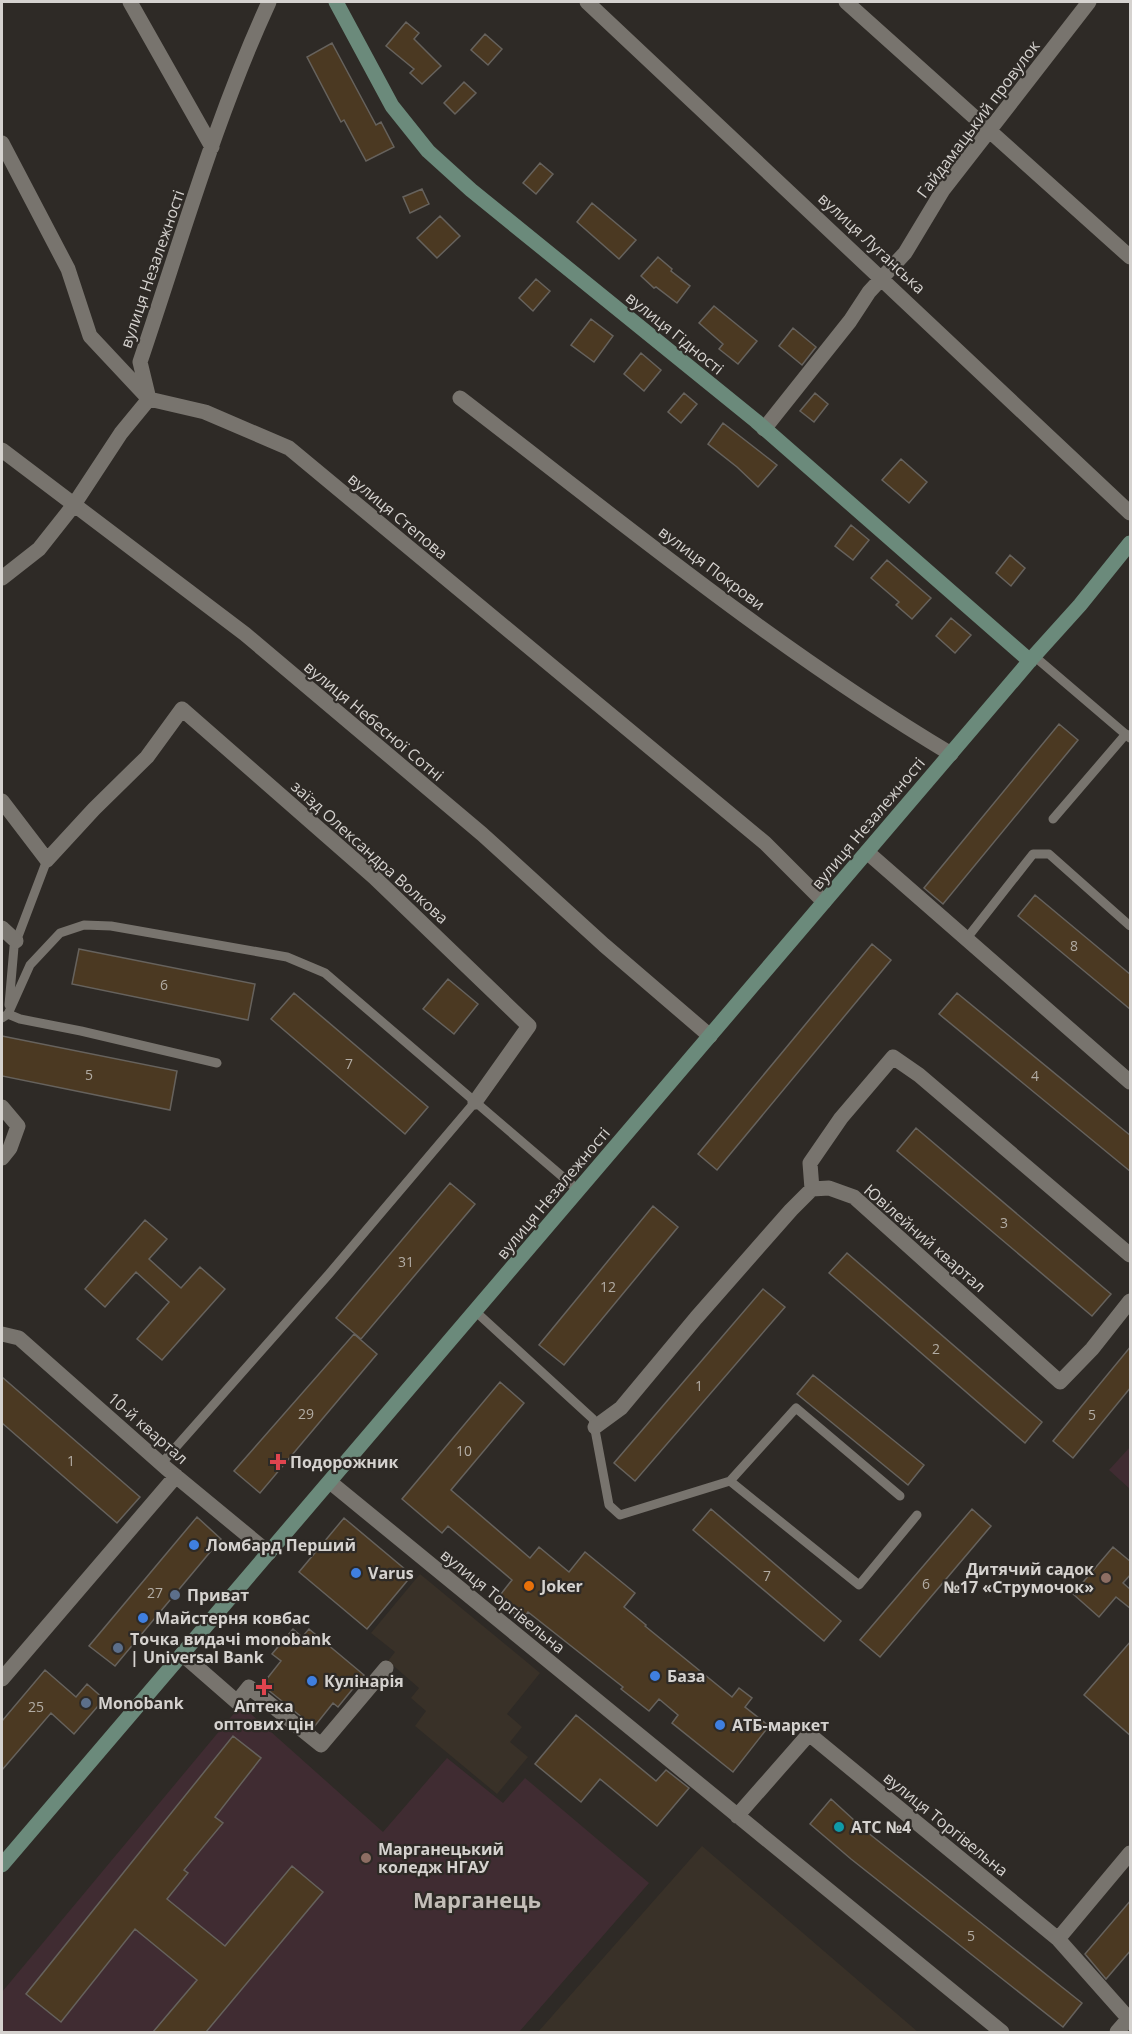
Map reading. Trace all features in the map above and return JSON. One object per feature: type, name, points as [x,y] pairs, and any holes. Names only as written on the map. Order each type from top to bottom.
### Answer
[{"type":"main road","name":"вулиця Гідності","points":[[336,2],[392,106],[428,151],[471,190],[764,429],[1032,658]]},
{"type":"main road","name":"вулиця Незалежності","points":[[2,1865],[1131,543]]},
{"type":"street","points":[[130,2],[212,147]]},
{"type":"street","name":"вулиця Незалежності","points":[[148,399],[140,362],[212,147],[252,39],[269,2]]},
{"type":"street","name":"вулиця Луганська","points":[[587,2],[1131,513]]},
{"type":"street","points":[[846,2],[1131,257]]},
{"type":"street","name":"Гайдамацький провулок","points":[[764,429],[881,278],[905,253],[943,190],[1089,2]]},
{"type":"street","points":[[2,143],[68,269],[90,336],[148,399],[121,433],[73,506],[39,549],[2,578]]},
{"type":"street","name":"вулиця Покрови","points":[[460,398],[734,609],[951,754]]},
{"type":"street","name":"вулиця Степова","points":[[148,399],[205,412],[289,448],[765,843],[825,902]]},
{"type":"street","name":"вулиця Небесної Сотні","points":[[2,450],[245,634],[482,834],[595,937],[710,1036]]},
{"type":"street","name":"заїзд Олександра Волкова","points":[[47,861],[94,809],[147,758],[182,709],[374,877],[529,1026],[475,1102]]},
{"type":"street","points":[[2,801],[47,861]]},
{"type":"street","points":[[867,852],[1131,1082]]},
{"type":"street","points":[[2,928],[16,941]]},
{"type":"street","points":[[595,1427],[621,1408],[696,1318],[812,1189],[810,1163],[841,1118],[893,1058],[928,1083],[1131,1255]]},
{"type":"street","points":[[2,1107],[18,1126],[10,1148],[2,1158]]},
{"type":"street","name":"Ювілейний квартал","points":[[812,1189],[829,1188],[854,1197],[1060,1382],[1092,1349],[1131,1301]]},
{"type":"street","name":"10-й квартал","points":[[2,1334],[18,1338],[161,1464],[269,1552]]},
{"type":"street","points":[[2,1679],[176,1476]]},
{"type":"street","name":"вулиця Торгівельна","points":[[330,1482],[1002,2032]]},
{"type":"street","points":[[182,1654],[237,1702],[249,1687],[321,1745],[386,1668]]},
{"type":"street","name":"вулиця Торгівельна","points":[[737,1816],[809,1734],[1058,1939]]},
{"type":"street","points":[[1117,2032],[1130,2018],[1058,1939],[1131,1853]]},
{"type":"lane","points":[[1032,658],[1128,736],[1053,819]]},
{"type":"lane","points":[[967,938],[1033,854],[1049,854],[1131,926]]},
{"type":"lane","points":[[5,1016],[16,941],[47,861]]},
{"type":"lane","points":[[5,1016],[30,965],[60,933],[84,925],[111,926],[287,957],[325,973],[578,1190]]},
{"type":"lane","points":[[5,1016],[81,1030],[217,1063]]},
{"type":"lane","points":[[161,1464],[328,1275],[475,1102]]},
{"type":"lane","points":[[475,1311],[593,1419],[609,1505],[620,1515],[730,1481],[795,1408],[900,1496]]},
{"type":"lane","points":[[730,1481],[859,1585],[917,1515]]},
{"type":"shaded area","points":[[1130,1447],[1130,1489],[1109,1470]]},
{"type":"shaded area","points":[[420,1574],[540,1673],[507,1714],[522,1727],[510,1742],[528,1757],[497,1794],[415,1726],[426,1711],[411,1698],[419,1688],[388,1661],[395,1652],[371,1633]]},
{"type":"shaded area","name":"Марганецький коледж НГАУ","points":[[241,1705],[383,1832],[447,1758],[503,1803],[525,1778],[649,1883],[519,2032],[2,2032],[2,1992]]},
{"type":"shaded area","points":[[702,1846],[918,2032],[538,2032]]},
{"type":"building","points":[[406,22],[419,33],[414,39],[441,66],[422,84],[410,73],[414,69],[386,46]]},
{"type":"building","points":[[485,34],[502,49],[488,65],[471,50]]},
{"type":"building","points":[[332,43],[376,125],[381,122],[394,147],[366,161],[344,120],[341,122],[307,57]]},
{"type":"building","points":[[464,82],[476,93],[455,114],[444,103]]},
{"type":"building","points":[[540,163],[553,174],[536,194],[523,183]]},
{"type":"building","points":[[422,189],[429,204],[410,213],[403,197]]},
{"type":"building","points":[[592,203],[636,240],[619,259],[577,222]]},
{"type":"building","points":[[440,216],[460,236],[437,258],[417,238]]},
{"type":"building","points":[[658,257],[690,286],[677,303],[656,287],[654,288],[641,276]]},
{"type":"building","points":[[536,279],[550,291],[533,311],[519,298]]},
{"type":"building","points":[[714,306],[757,341],[738,364],[719,349],[723,344],[699,323]]},
{"type":"building","points":[[591,319],[613,336],[594,362],[571,345]]},
{"type":"building","points":[[793,328],[816,347],[802,365],[779,346]]},
{"type":"building","points":[[641,353],[661,370],[644,391],[624,374]]},
{"type":"building","points":[[684,393],[697,404],[681,423],[668,412]]},
{"type":"building","points":[[815,393],[828,404],[814,422],[800,411]]},
{"type":"building","points":[[723,423],[777,465],[758,487],[708,444]]},
{"type":"building","points":[[901,459],[927,482],[909,503],[882,480]]},
{"type":"building","points":[[851,525],[869,540],[853,560],[835,546]]},
{"type":"building","points":[[1010,555],[1025,568],[1011,586],[996,573]]},
{"type":"building","points":[[887,560],[931,598],[912,619],[896,605],[899,602],[871,578]]},
{"type":"building","points":[[951,618],[971,635],[955,653],[936,636]]},
{"type":"building","points":[[1059,724],[1078,740],[943,904],[924,888]]},
{"type":"building","points":[[1035,895],[1131,975],[1131,1010],[1018,916]]},
{"type":"building","points":[[872,944],[891,960],[717,1170],[698,1154]]},
{"type":"building","points":[[79,949],[255,984],[248,1020],[72,984]]},
{"type":"building","points":[[448,979],[478,1004],[454,1034],[423,1009]]},
{"type":"building","points":[[294,993],[428,1107],[405,1134],[271,1019]]},
{"type":"building","points":[[957,993],[1131,1136],[1131,1172],[939,1014]]},
{"type":"building","points":[[2,1036],[177,1071],[170,1110],[2,1076]]},
{"type":"building","points":[[916,1128],[1111,1294],[1092,1316],[897,1151]]},
{"type":"building","points":[[450,1183],[475,1204],[361,1339],[336,1318]]},
{"type":"building","points":[[653,1206],[678,1227],[564,1365],[539,1345]]},
{"type":"building","points":[[145,1220],[167,1239],[149,1259],[181,1288],[200,1267],[225,1289],[162,1360],[137,1339],[169,1302],[136,1272],[105,1307],[85,1289]]},
{"type":"building","points":[[847,1253],[1042,1422],[1025,1443],[829,1273]]},
{"type":"building","points":[[763,1289],[785,1307],[635,1481],[614,1463]]},
{"type":"building","points":[[354,1334],[377,1354],[260,1493],[234,1471]]},
{"type":"building","points":[[1131,1346],[1131,1387],[1073,1458],[1053,1441]]},
{"type":"building","points":[[813,1375],[924,1465],[908,1485],[797,1394]]},
{"type":"building","points":[[2,1377],[140,1497],[117,1523],[2,1423]]},
{"type":"building","points":[[500,1382],[524,1403],[451,1490],[530,1558],[539,1547],[569,1572],[585,1552],[635,1593],[624,1607],[645,1626],[732,1697],[739,1688],[752,1698],[745,1707],[769,1726],[733,1772],[672,1723],[678,1715],[659,1699],[649,1711],[621,1689],[623,1687],[528,1612],[522,1620],[497,1599],[512,1580],[448,1526],[442,1533],[402,1499]]},
{"type":"building","points":[[711,1509],[841,1621],[824,1641],[693,1530]]},
{"type":"building","points":[[972,1509],[991,1526],[880,1657],[860,1640]]},
{"type":"building","points":[[197,1517],[221,1539],[115,1666],[89,1646]]},
{"type":"building","name":"Varus","points":[[344,1518],[412,1575],[367,1629],[299,1572]]},
{"type":"building","name":"Дитячий садок №17 «Струмочок»","points":[[1113,1547],[1131,1562],[1131,1574],[1123,1583],[1131,1590],[1131,1609],[1116,1597],[1099,1617],[1073,1594]]},
{"type":"building","name":"Кулінарія","points":[[293,1629],[302,1637],[309,1629],[364,1675],[338,1707],[333,1703],[314,1727],[262,1685],[281,1661],[272,1654]]},
{"type":"building","name":"Дитячий садок №17 «Струмочок»","points":[[1131,1641],[1131,1736],[1084,1695]]},
{"type":"building","points":[[45,1670],[76,1697],[87,1684],[104,1699],[74,1734],[51,1713],[2,1770],[2,1721]]},
{"type":"building","points":[[576,1715],[656,1781],[666,1770],[689,1788],[657,1826],[600,1779],[581,1802],[535,1764]]},
{"type":"building","points":[[233,1736],[261,1758],[215,1817],[223,1823],[184,1870],[188,1873],[167,1899],[225,1946],[292,1866],[323,1892],[206,2032],[153,2032],[197,1980],[135,1929],[61,2022],[26,1994]]},
{"type":"building","points":[[831,1799],[867,1832],[1082,2003],[1063,2027],[810,1824]]},
{"type":"building","points":[[1131,1900],[1131,1950],[1106,1979],[1085,1954]]},
{"type":"place","name":"Подорожник","points":[[278,1462]]},
{"type":"place","name":"Ломбард Перший","points":[[194,1545]]},
{"type":"place","name":"Varus","points":[[356,1573]]},
{"type":"place","name":"Дитячий садок №17 «Струмочок»","points":[[1106,1578]]},
{"type":"place","name":"Joker","points":[[529,1586]]},
{"type":"place","name":"Приват","points":[[175,1595]]},
{"type":"place","name":"Майстерня ковбас","points":[[143,1618]]},
{"type":"place","name":"Точка видачі monobank | Universal Bank","points":[[118,1648]]},
{"type":"place","name":"База","points":[[655,1676]]},
{"type":"place","name":"Кулінарія","points":[[312,1681]]},
{"type":"place","name":"Аптека оптових цін","points":[[264,1687]]},
{"type":"place","name":"Monobank","points":[[86,1703]]},
{"type":"place","name":"АТБ-маркет","points":[[720,1725]]},
{"type":"place","name":"АТС №4","points":[[839,1827]]},
{"type":"place","name":"Марганецький коледж НГАУ","points":[[366,1858]]},
{"type":"district","name":"Марганець","points":[[477,1899]]}]
